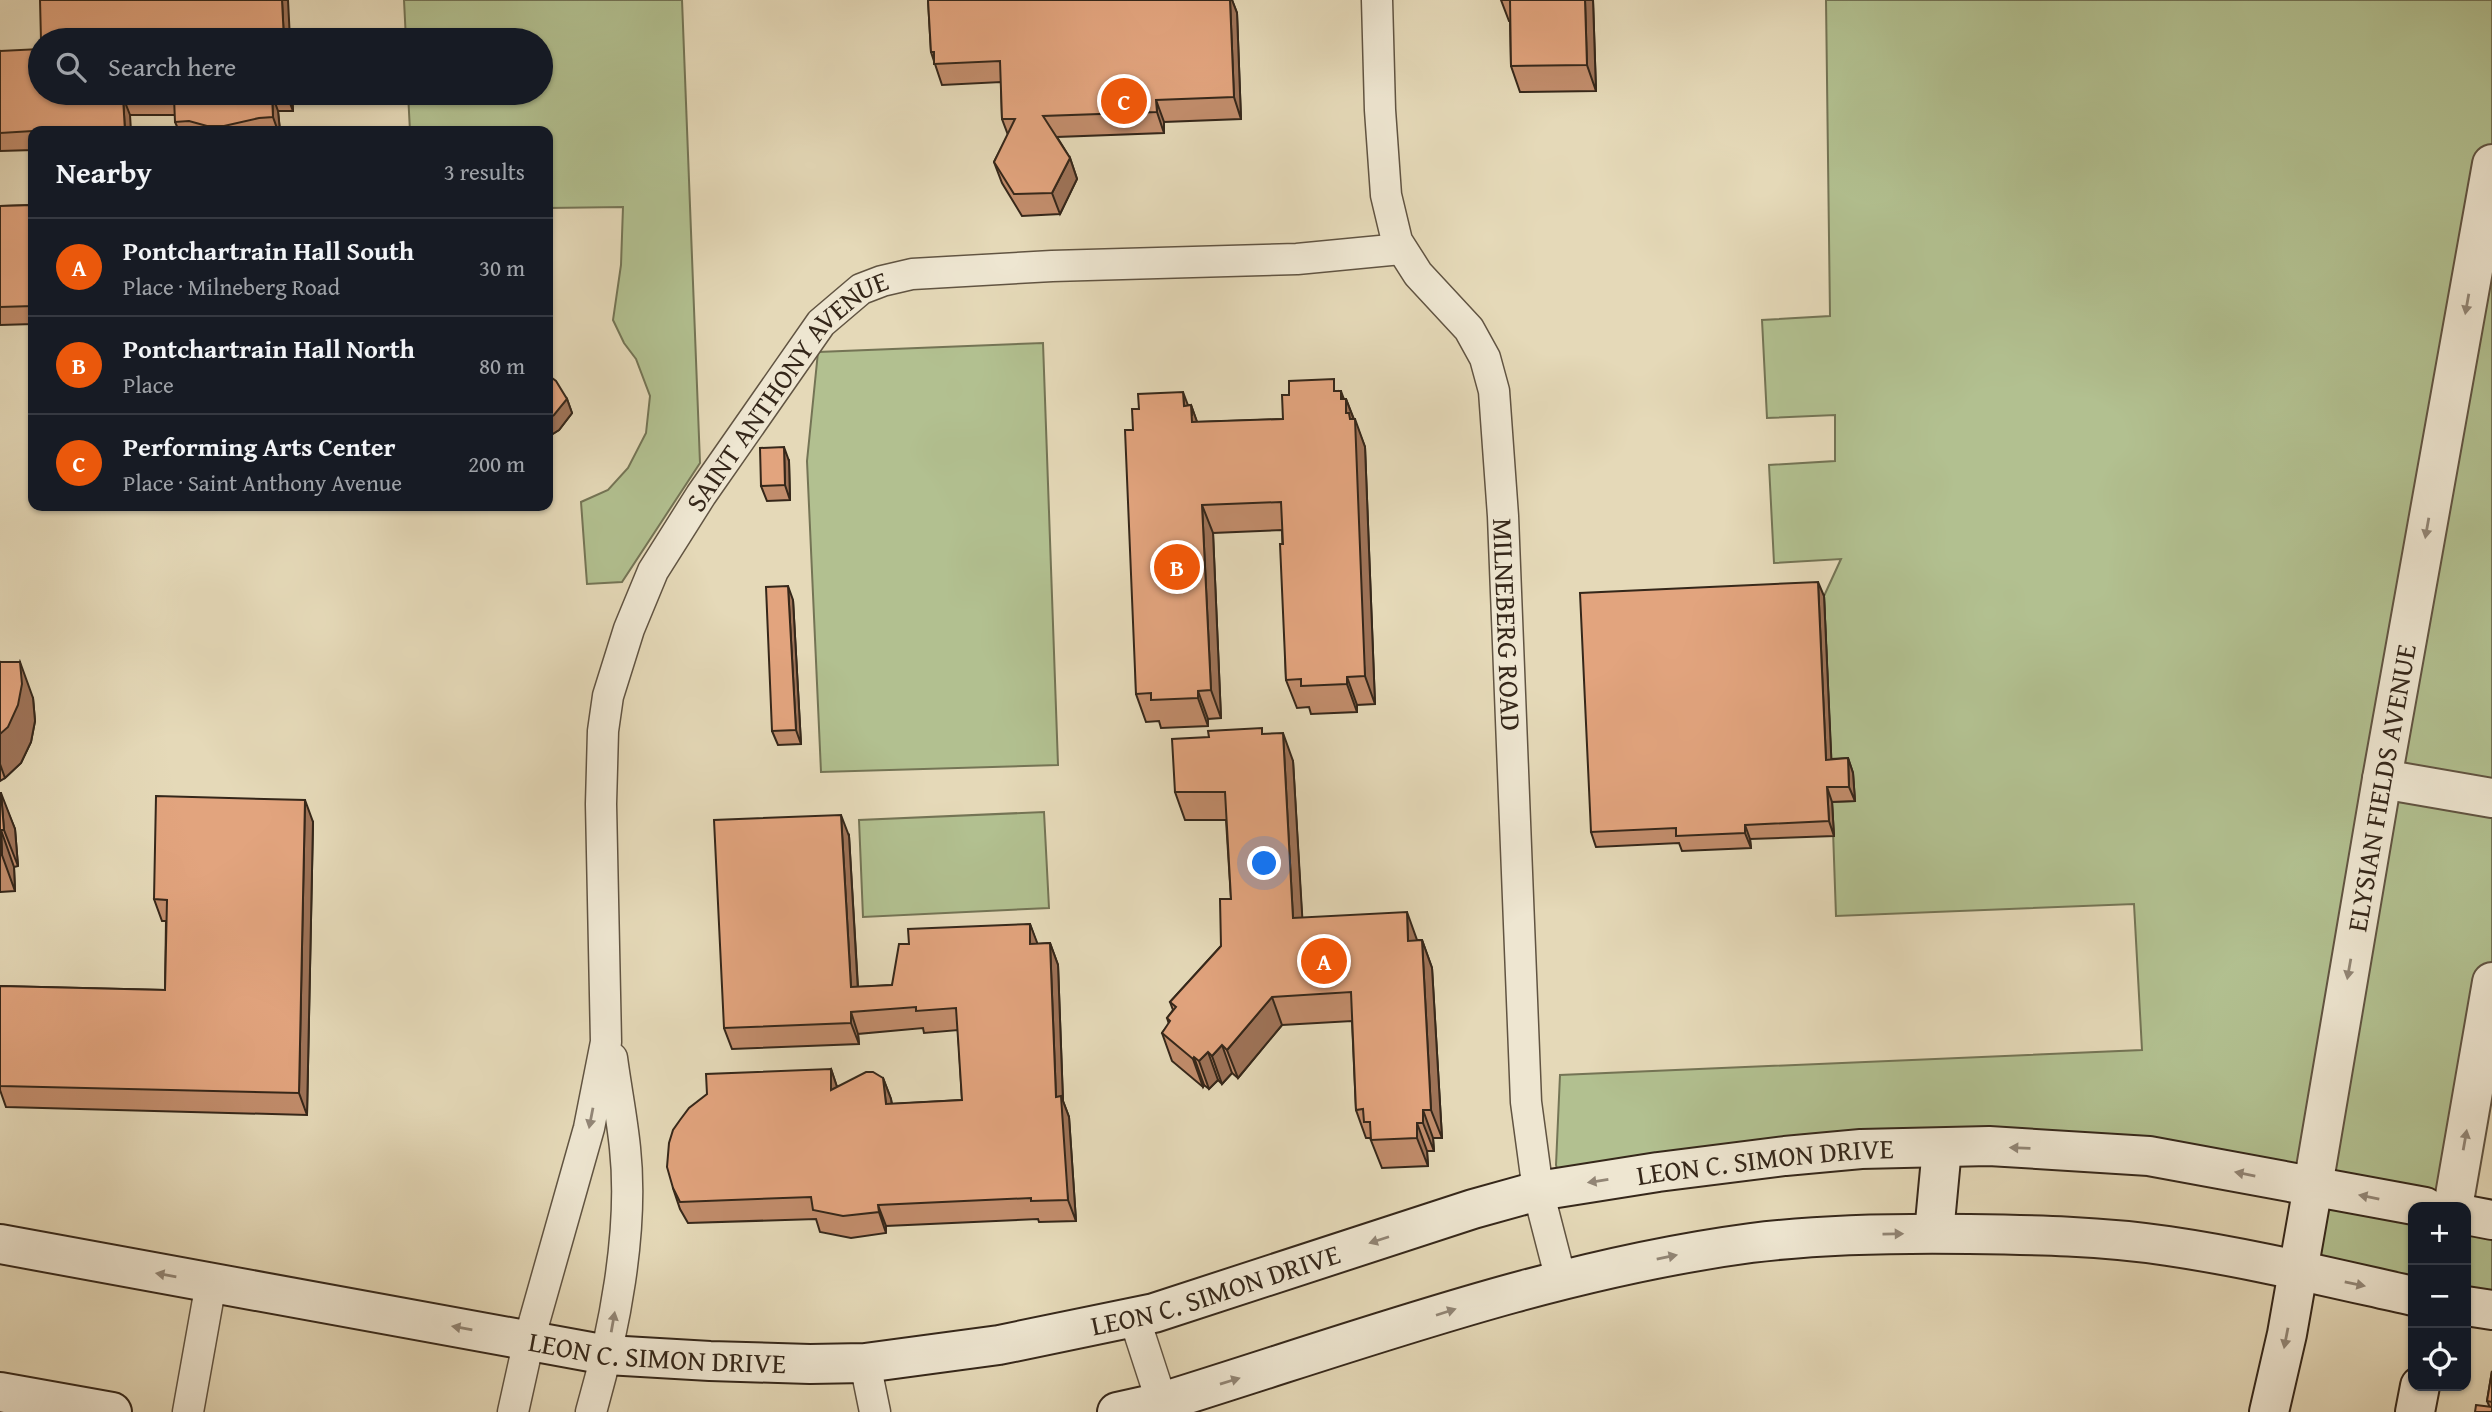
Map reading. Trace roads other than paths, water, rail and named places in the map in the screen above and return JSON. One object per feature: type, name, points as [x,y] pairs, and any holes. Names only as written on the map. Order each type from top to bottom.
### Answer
[{"type":"main road","name":"ELYSIAN FIELDS AVENUE","points":[[2269,1412],[2287,1334],[2382,779],[2488,208],[2492,164]]},
{"type":"main road","points":[[2382,779],[2492,798]]},
{"type":"main road","points":[[2454,1202],[2492,982]]},
{"type":"main road","name":"LEON C. SIMON DRIVE","points":[[0,1244],[607,1354],[810,1364],[865,1363],[999,1345],[1154,1313],[1473,1209],[1538,1191],[1784,1156],[1861,1149],[1989,1146],[2066,1149],[2149,1156],[2408,1204]]},
{"type":"main road","points":[[1934,1233],[1942,1147]]},
{"type":"main road","points":[[2471,1216],[2492,1220]]},
{"type":"main road","points":[[1116,1412],[1163,1407],[1509,1292],[1667,1256],[1752,1243],[1847,1235],[2068,1235],[2166,1246],[2408,1295]]},
{"type":"main road","points":[[2471,1307],[2492,1310]]},
{"type":"main road","points":[[2415,1412],[2419,1391]]},
{"type":"main road","points":[[0,1392],[112,1412]]},
{"type":"street","name":"MILNEBERG ROAD","points":[[1377,0],[1386,195],[1401,250],[1418,274],[1469,329],[1485,358],[1494,391],[1505,569],[1526,1102],[1538,1191],[1561,1280]]},
{"type":"street","name":"SAINT ANTHONY AVENUE","points":[[513,1412],[529,1340],[589,1128],[606,1042],[601,760],[608,696],[629,629],[653,571],[701,495],[821,323],[861,289],[912,274],[1052,266],[1297,259],[1401,250]]},
{"type":"street","name":"SAINT ANTHONY AVENUE","points":[[591,1412],[607,1354],[626,1219],[625,1149],[615,1090],[606,1002]]},
{"type":"street","points":[[188,1412],[211,1283]]},
{"type":"street","points":[[1134,1317],[1163,1407]]},
{"type":"street","points":[[865,1363],[875,1412]]},
{"type":"place","name":"Performing Arts Center","points":[[1124,101]]},
{"type":"place","name":"Pontchartrain Hall North","points":[[1177,567]]},
{"type":"place","name":"Pontchartrain Hall South","points":[[1324,961]]}]
